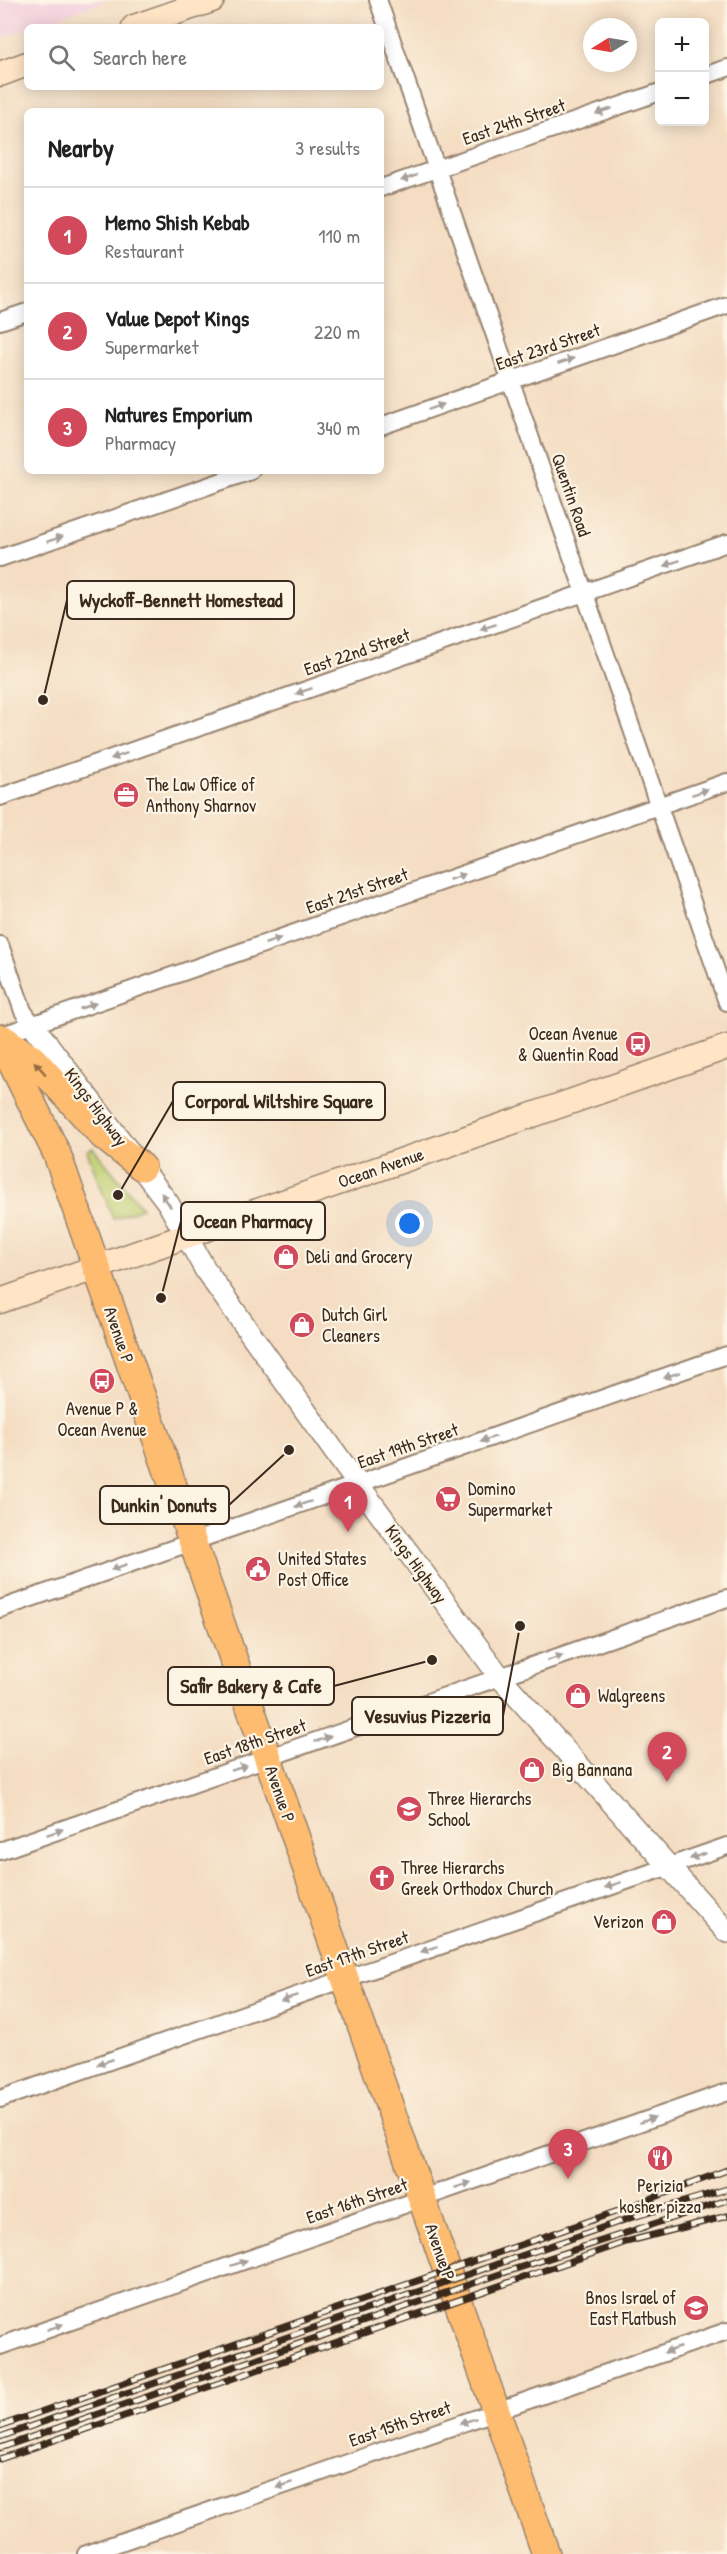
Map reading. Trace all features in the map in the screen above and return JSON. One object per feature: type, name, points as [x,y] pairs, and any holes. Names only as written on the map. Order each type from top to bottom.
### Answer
[{"type":"main road","points":[[143,24],[212,0]]},
{"type":"main road","points":[[0,74],[24,65]]},
{"type":"main road","points":[[0,1037],[33,1059],[103,1136],[142,1167]]},
{"type":"main road","name":"Avenue P","points":[[0,1037],[57,1154],[546,2554]]},
{"type":"main road","name":"Ocean Avenue","points":[[0,1301],[727,1047]]},
{"type":"street","name":"Quentin Road","points":[[378,0],[727,1002]]},
{"type":"street","points":[[709,75],[727,68]]},
{"type":"street","name":"East 24th Street","points":[[384,187],[655,94]]},
{"type":"street","name":"East 23rd Street","points":[[384,425],[727,305]]},
{"type":"street","points":[[0,321],[24,313]]},
{"type":"street","points":[[0,558],[242,474]]},
{"type":"street","name":"East 22nd Street","points":[[0,797],[727,543]]},
{"type":"street","name":"East 21st Street","points":[[0,1037],[727,782]]},
{"type":"street","points":[[0,945],[23,1011],[33,1025]]},
{"type":"street","name":"Kings Highway","points":[[33,1025],[168,1203],[206,1271],[358,1485],[500,1677],[727,1932]]},
{"type":"street","name":"East 19th Street","points":[[0,1609],[727,1355]]},
{"type":"street","name":"East 18th Street","points":[[0,1851],[727,1598]]},
{"type":"street","name":"East 17th Street","points":[[0,2098],[727,1846]]},
{"type":"street","name":"East 16th Street","points":[[0,2346],[727,2092]]},
{"type":"street","name":"East 15th Street","points":[[86,2554],[727,2331]]},
{"type":"shaded area","points":[[0,0],[109,0],[40,24],[24,24],[24,30],[0,38]]},
{"type":"green space","points":[[93,1148],[142,1208],[113,1219],[87,1151]]},
{"type":"railway","points":[[0,2426],[618,2211],[727,2170]]},
{"type":"railway","points":[[0,2437],[630,2218],[727,2189]]},
{"type":"railway","points":[[0,2448],[497,2275],[727,2200]]},
{"type":"railway","points":[[0,2459],[626,2242],[727,2216]]},
{"type":"place","name":"Wyckoff-Bennett Homestead","points":[[43,700]]},
{"type":"place","name":"The Law Office of Anthony Sharnov","points":[[126,795]]},
{"type":"place","name":"Ocean Avenue & Quentin Road","points":[[638,1044]]},
{"type":"place","name":"Corporal Wiltshire Square","points":[[118,1195]]},
{"type":"place","name":"Deli and Grocery","points":[[286,1257]]},
{"type":"place","name":"Ocean Pharmacy","points":[[161,1298]]},
{"type":"place","name":"Dutch Girl Cleaners","points":[[302,1325]]},
{"type":"place","name":"Avenue P & Ocean Avenue","points":[[102,1381]]},
{"type":"place","name":"Dunkin' Donuts","points":[[289,1450]]},
{"type":"place","name":"Domino Supermarket","points":[[448,1499]]},
{"type":"place","name":"Memo Shish Kebab","points":[[348,1532]]},
{"type":"place","name":"United States Post Office","points":[[258,1569]]},
{"type":"place","name":"Vesuvius Pizzeria","points":[[520,1626]]},
{"type":"place","name":"Safir Bakery & Cafe","points":[[432,1660]]},
{"type":"place","name":"Walgreens","points":[[578,1696]]},
{"type":"place","name":"Big Bannana","points":[[532,1770]]},
{"type":"place","name":"Value Depot Kings","points":[[667,1782]]},
{"type":"place","name":"Three Hierarchs School","points":[[409,1809]]},
{"type":"place","name":"Three Hierarchs Greek Orthodox Church","points":[[382,1878]]},
{"type":"place","name":"Verizon","points":[[664,1922]]},
{"type":"place","name":"Perizia kosher pizza","points":[[660,2158]]},
{"type":"place","name":"Natures Emporium","points":[[568,2179]]},
{"type":"place","name":"Bnos Israel of East Flatbush","points":[[696,2308]]}]
